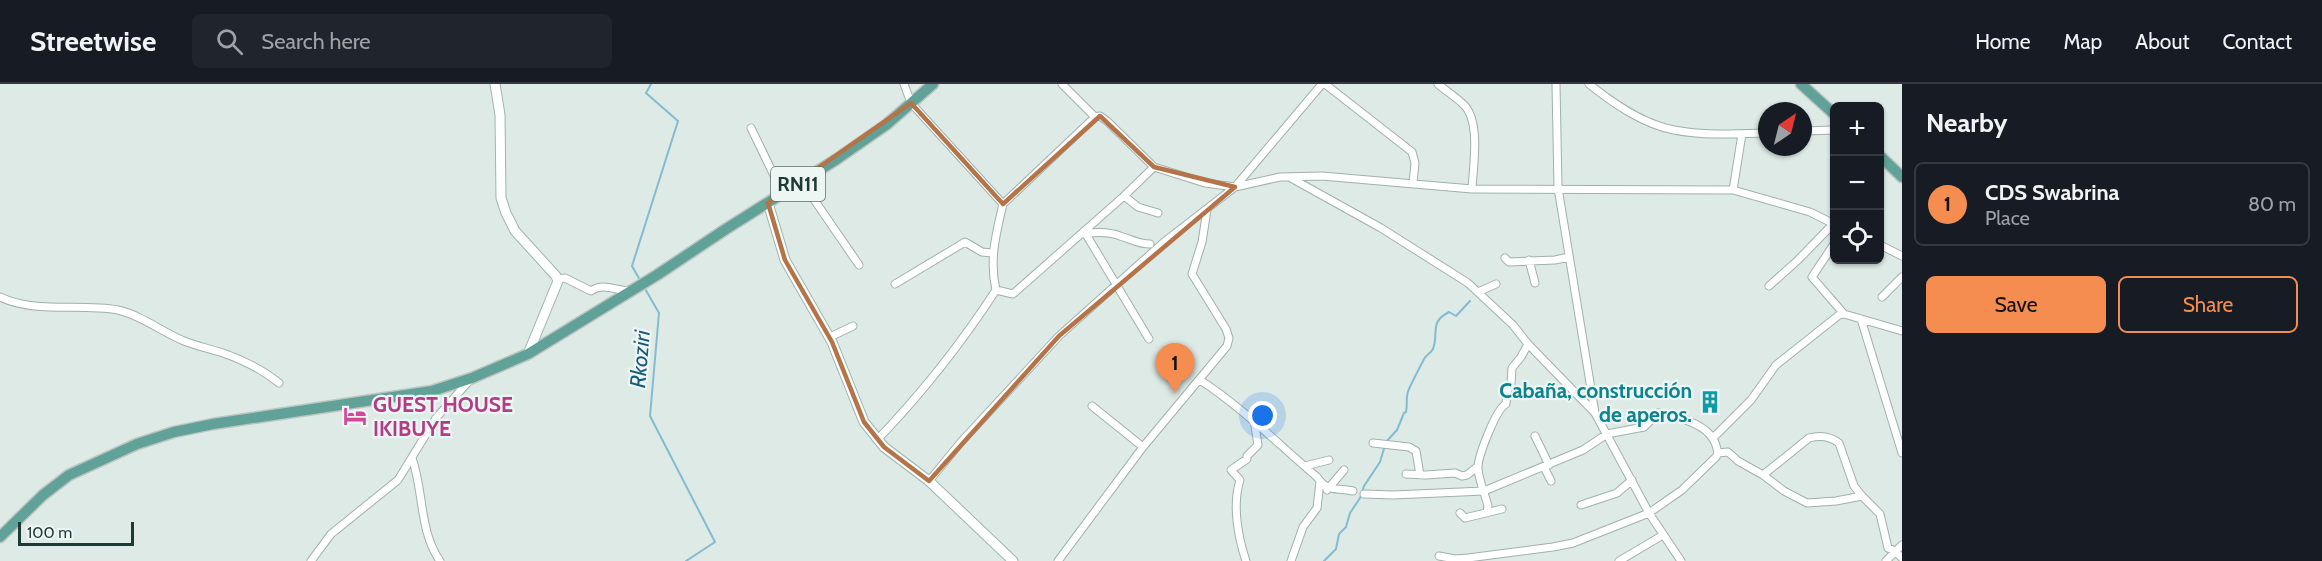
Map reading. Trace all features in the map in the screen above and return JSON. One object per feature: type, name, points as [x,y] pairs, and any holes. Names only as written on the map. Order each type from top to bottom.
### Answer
[{"type":"main road","name":"RN11","points":[[0,537],[43,495],[69,475],[147,441],[174,432],[213,424],[432,391],[472,378],[528,354],[802,182],[886,125],[933,84]]},
{"type":"main road","points":[[1802,84],[1830,110]]},
{"type":"main road","points":[[1884,160],[1902,177]]},
{"type":"street","points":[[495,84],[500,115],[501,198],[515,231],[558,283],[528,354]]},
{"type":"street","points":[[904,84],[911,103],[1003,204]]},
{"type":"street","points":[[1062,84],[1095,117]]},
{"type":"street","points":[[929,481],[961,442],[1059,336],[1117,287],[1164,242],[1235,187],[1324,84],[1412,152],[1415,163],[1413,183]]},
{"type":"street","points":[[1438,84],[1465,106],[1471,116],[1474,129],[1472,189]]},
{"type":"street","points":[[1556,84],[1558,188],[1595,413]]},
{"type":"street","points":[[1590,84],[1624,109],[1669,129],[1758,133]]},
{"type":"street","points":[[878,439],[930,382],[968,333],[996,290],[992,273],[992,253],[1003,204],[1095,117],[1100,116],[1107,121],[1154,167],[1205,183],[1235,187],[1280,177],[1322,176],[1472,189],[1733,190],[1810,212],[1830,221]]},
{"type":"street","points":[[751,128],[783,194]]},
{"type":"street","points":[[1812,131],[1830,130]]},
{"type":"street","points":[[1733,190],[1742,134]]},
{"type":"street","points":[[996,290],[1013,294],[1154,167]]},
{"type":"street","points":[[1290,177],[1381,228],[1478,292],[1513,325],[1528,344],[1595,413],[1649,513],[1681,561]]},
{"type":"street","points":[[802,182],[859,265]]},
{"type":"street","points":[[1124,196],[1138,207],[1158,213]]},
{"type":"street","points":[[768,203],[785,260],[830,337],[864,422],[878,439],[929,481],[1013,561]]},
{"type":"street","points":[[1058,561],[1143,447],[1227,346],[1229,338],[1226,329],[1191,274],[1202,242],[1207,210]]},
{"type":"street","points":[[1769,286],[1830,227]]},
{"type":"street","points":[[1084,232],[1119,235],[1140,243],[1150,244]]},
{"type":"street","points":[[1084,232],[1149,339]]},
{"type":"street","points":[[895,284],[965,242],[982,252],[992,253]]},
{"type":"street","points":[[1884,247],[1902,256]]},
{"type":"street","points":[[1830,250],[1812,277],[1844,314],[1902,331]]},
{"type":"street","points":[[1505,258],[1509,261],[1555,260],[1569,257]]},
{"type":"street","points":[[1529,260],[1535,283]]},
{"type":"street","points":[[1882,297],[1902,276]]},
{"type":"street","points":[[557,279],[565,278],[591,291],[598,286],[621,291],[635,288]]},
{"type":"street","points":[[1478,292],[1496,284]]},
{"type":"street","points":[[0,297],[30,305],[118,310],[182,340],[233,357],[263,371],[279,383]]},
{"type":"street","points":[[1713,438],[1751,400],[1776,365],[1834,319],[1844,314]]},
{"type":"street","points":[[1861,319],[1902,453]]},
{"type":"street","points":[[830,337],[854,326]]},
{"type":"street","points":[[1487,512],[1478,467],[1492,420],[1501,406],[1506,404],[1512,368],[1528,344]]},
{"type":"street","points":[[311,561],[331,534],[393,485],[436,418],[472,378]]},
{"type":"street","points":[[1200,380],[1228,398],[1254,420],[1328,489],[1340,488],[1353,491]]},
{"type":"street","points":[[1092,406],[1143,447]]},
{"type":"street","points":[[1364,494],[1484,491],[1583,450],[1607,434],[1644,427],[1658,413],[1674,416],[1700,428],[1713,438],[1718,453]]},
{"type":"street","points":[[1254,420],[1258,445]]},
{"type":"street","points":[[1763,475],[1809,438],[1817,435],[1830,437],[1839,443],[1854,486],[1880,514],[1886,545],[1888,548],[1899,548]]},
{"type":"street","points":[[1246,561],[1237,522],[1237,494],[1240,480],[1231,470],[1247,459],[1246,456],[1258,445],[1272,436]]},
{"type":"street","points":[[1535,436],[1551,481]]},
{"type":"street","points":[[1373,443],[1409,447],[1416,451],[1420,475]]},
{"type":"street","points":[[1439,556],[1455,559],[1488,559],[1573,543],[1649,513],[1682,490],[1718,453],[1728,452],[1743,465],[1807,503],[1862,496]]},
{"type":"street","points":[[412,458],[418,477],[422,512],[430,543],[440,561]]},
{"type":"street","points":[[1305,466],[1329,459]]},
{"type":"street","points":[[1406,474],[1455,473],[1467,475],[1478,467]]},
{"type":"street","points":[[1319,495],[1328,489],[1344,470]]},
{"type":"street","points":[[1581,505],[1617,493],[1632,480]]},
{"type":"street","points":[[1290,561],[1304,527],[1317,508],[1320,482]]},
{"type":"street","points":[[1460,513],[1465,518],[1502,509]]},
{"type":"street","points":[[1619,561],[1663,535]]},
{"type":"street","points":[[1899,548],[1902,558]]},
{"type":"street","points":[[1886,561],[1899,548]]},
{"type":"highlighted area","points":[[911,103],[1003,204],[1100,116],[1154,167],[1235,187],[1059,336],[929,481],[884,447],[864,422],[832,342],[785,260],[768,203]]},
{"type":"waterway","name":"Rkoziri","points":[[641,282],[632,266],[678,121],[646,93],[651,84]]},
{"type":"waterway","name":"Rkoziri","points":[[644,287],[659,313],[650,416],[715,542],[686,561]]},
{"type":"waterway","points":[[1324,561],[1336,549],[1339,534],[1346,527],[1350,513],[1360,498],[1364,486],[1380,462],[1386,442],[1397,430],[1406,412],[1408,392],[1424,359],[1433,349],[1439,320],[1449,312],[1456,316],[1470,301]]},
{"type":"place","name":"CDS Swabrina","points":[[1175,393]]},
{"type":"place","name":"Cabaña, construcción de aperos.","points":[[1710,402]]},
{"type":"place","name":"GUEST HOUSE IKIBUYE","points":[[355,416]]}]
